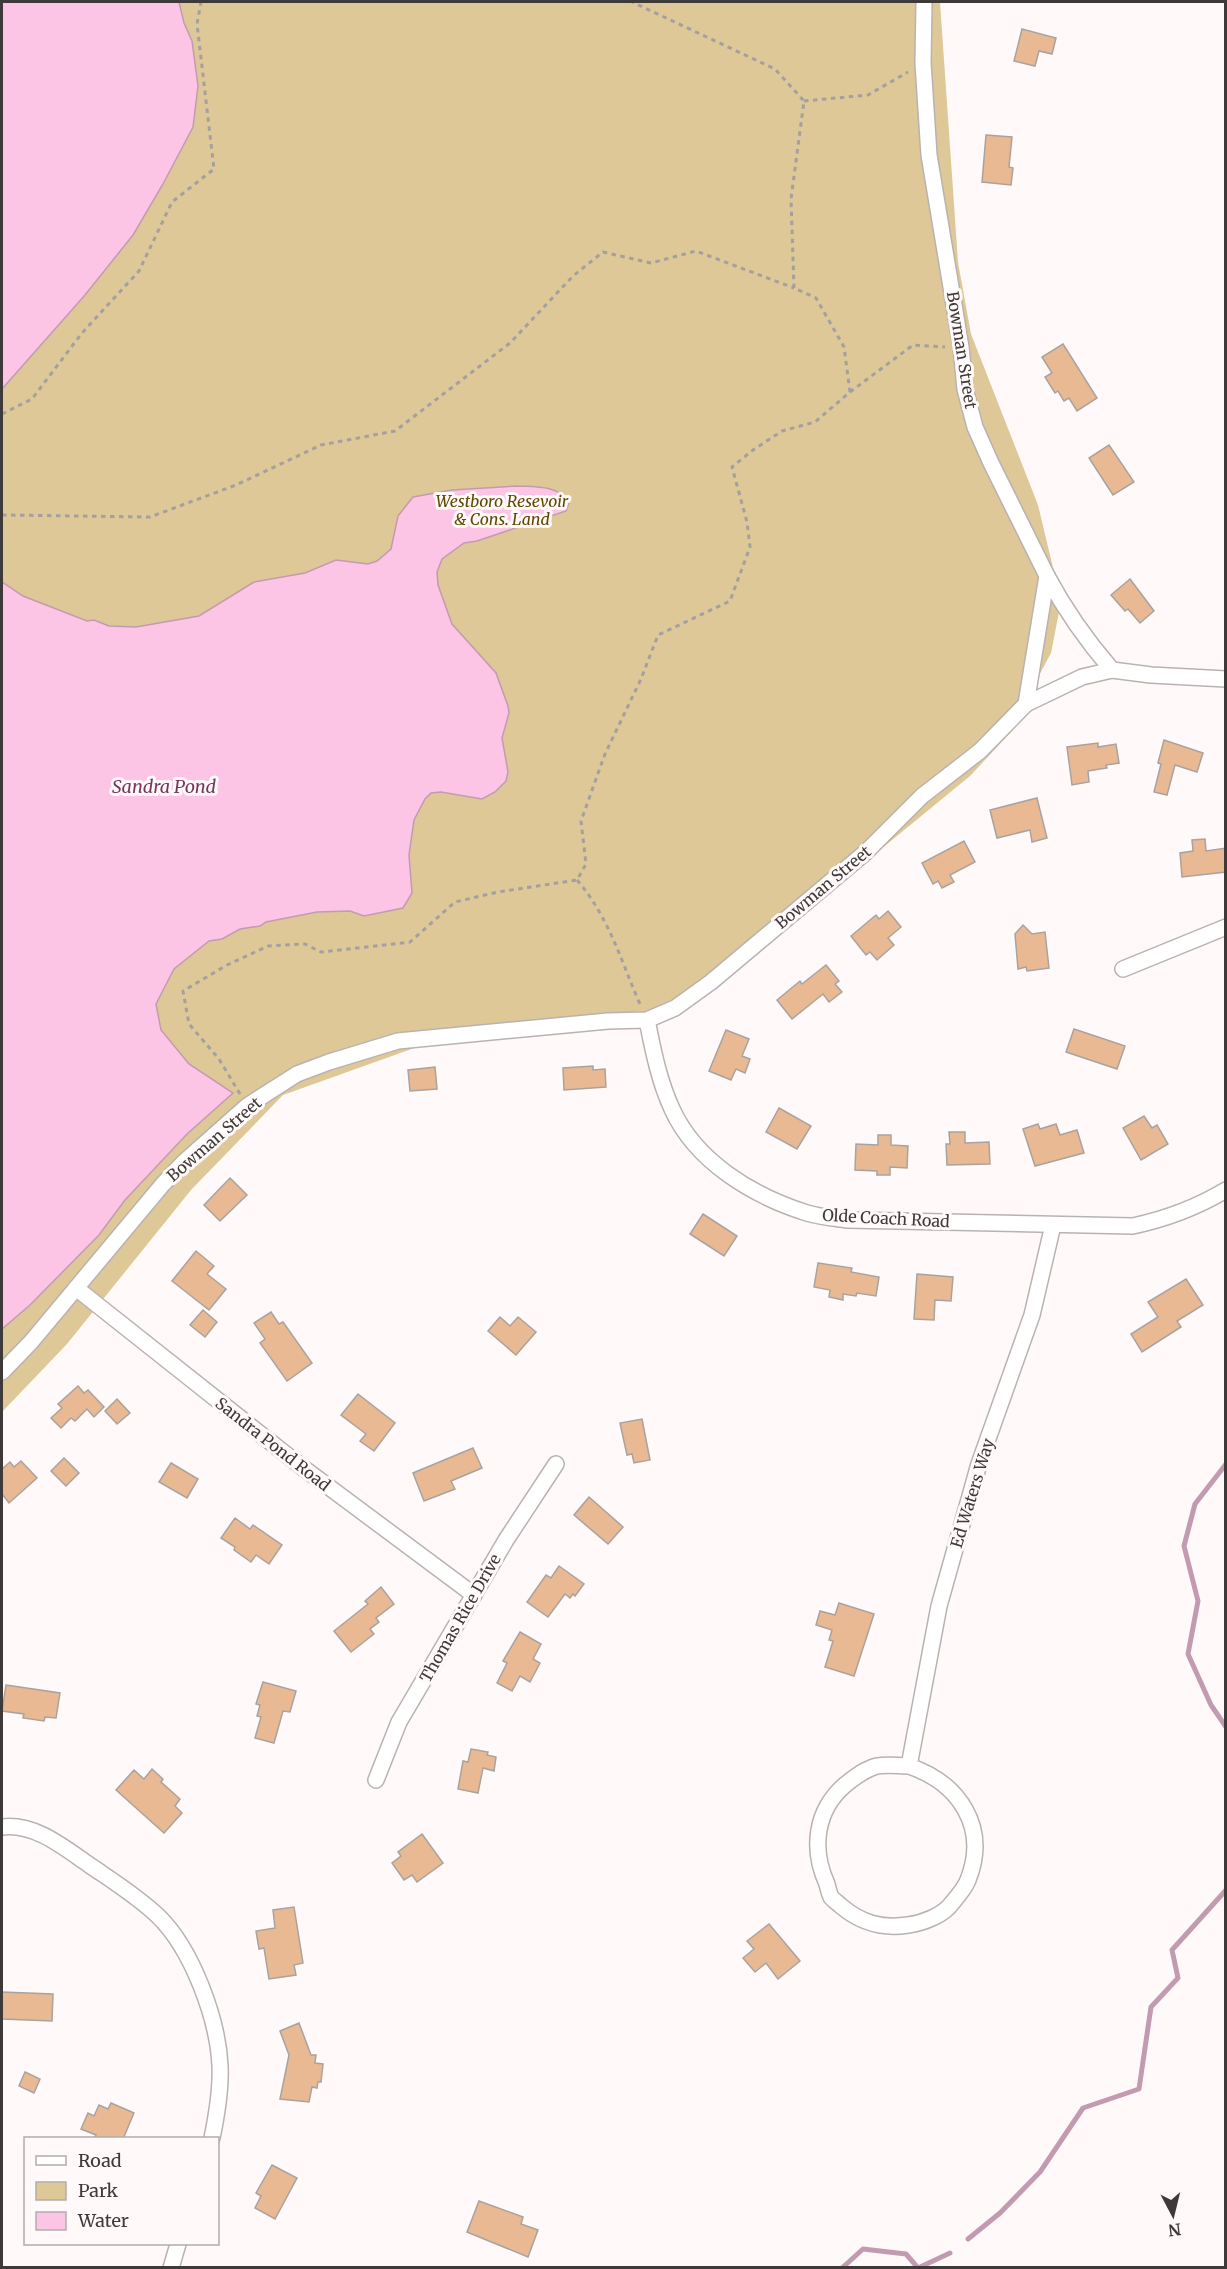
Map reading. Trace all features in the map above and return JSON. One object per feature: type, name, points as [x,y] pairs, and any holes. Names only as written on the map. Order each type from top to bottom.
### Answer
[{"type":"street","name":"Bowman Street","points":[[2,1372],[31,1342],[163,1184],[185,1161],[247,1106],[297,1074],[398,1041],[608,1021],[647,1020],[675,1008],[711,982],[866,852],[922,796],[980,751],[1026,704],[1082,677],[1112,670],[1092,647],[1062,604],[975,427],[965,389],[961,347],[929,155],[923,63],[924,2]]},
{"type":"street","points":[[1026,704],[1047,576]]},
{"type":"street","points":[[1112,670],[1151,675],[1226,679]]},
{"type":"street","points":[[1123,969],[1226,927]]},
{"type":"street","name":"Olde Coach Road","points":[[647,1020],[663,1086],[672,1109],[687,1135],[713,1163],[777,1202],[810,1214],[848,1220],[1133,1226],[1182,1212],[1226,1190]]},
{"type":"street","name":"Ed Waters Way","points":[[909,1766],[939,1606],[979,1464],[1032,1315],[1053,1225]]},
{"type":"street","name":"Sandra Pond Road","points":[[76,1288],[310,1473],[474,1595]]},
{"type":"street","name":"Thomas Rice Drive","points":[[376,1780],[399,1722],[506,1540],[556,1464]]},
{"type":"street","points":[[878,1766],[909,1766],[937,1778],[963,1802],[972,1826],[974,1848],[972,1868],[967,1883],[949,1907],[917,1923],[885,1927],[867,1923],[831,1898],[820,1872],[817,1833],[829,1805],[852,1779],[863,1771],[878,1766]]},
{"type":"street","points":[[2,1827],[27,1827],[65,1848],[159,1917],[185,1952],[203,1990],[216,2032],[220,2075],[219,2104],[212,2137]]},
{"type":"street","points":[[171,2268],[178,2245]]},
{"type":"path","points":[[2,414],[32,399],[82,333],[138,271],[172,202],[214,169],[197,24],[201,2]]},
{"type":"path","points":[[632,2],[775,69],[804,101],[791,199],[794,288]]},
{"type":"path","points":[[804,101],[868,95],[923,63]]},
{"type":"path","points":[[2,515],[150,517],[236,485],[321,445],[395,431],[510,343],[573,276],[603,252],[651,263],[696,251],[816,298],[844,347],[850,392]]},
{"type":"path","points":[[247,1106],[219,1059],[189,1024],[183,991],[227,965],[268,946],[305,944],[321,952],[410,942],[455,902],[576,879],[586,864],[581,821],[605,754],[641,679],[658,635],[730,602],[750,547],[747,522],[732,467],[782,431],[815,422],[850,392],[913,345],[961,347]]},
{"type":"path","points":[[576,879],[593,900],[608,927],[616,951],[623,958],[625,970],[647,1020]]},
{"type":"green space","name":"Westboro Resevoir & Cons. Land","points":[[2,2],[940,2],[958,262],[971,334],[1038,505],[1060,607],[1051,653],[1036,681],[1032,701],[1012,731],[970,776],[763,946],[673,1011],[473,1027],[283,1095],[191,1190],[67,1344],[2,1412]]},
{"type":"water","points":[[2,2],[179,2],[184,23],[192,41],[198,86],[193,127],[133,235],[85,295],[2,389]]},
{"type":"water","name":"Sandra Pond","points":[[517,486],[546,488],[558,492],[569,502],[566,511],[477,541],[464,543],[442,559],[437,572],[438,585],[452,624],[496,673],[508,706],[509,713],[502,738],[508,772],[506,781],[495,792],[482,799],[441,792],[431,793],[425,799],[414,820],[409,855],[412,893],[403,908],[364,916],[350,911],[317,912],[266,922],[260,926],[240,929],[222,939],[209,941],[174,969],[156,1004],[161,1030],[189,1064],[233,1093],[187,1134],[125,1200],[99,1235],[30,1305],[2,1329],[2,582],[23,596],[87,621],[94,620],[109,626],[136,627],[199,616],[254,582],[305,573],[336,560],[368,564],[377,561],[391,549],[398,516],[413,497],[452,490]]},
{"type":"building","points":[[1022,29],[1056,38],[1052,54],[1039,51],[1035,66],[1014,61]]},
{"type":"building","points":[[986,135],[1012,137],[1009,167],[1013,168],[1011,185],[982,182]]},
{"type":"building","points":[[1063,344],[1097,398],[1077,411],[1069,398],[1064,401],[1058,391],[1055,393],[1045,377],[1052,373],[1042,357]]},
{"type":"building","points":[[1109,445],[1134,482],[1113,495],[1089,458]]},
{"type":"building","points":[[1130,579],[1154,611],[1140,623],[1111,595]]},
{"type":"building","points":[[1164,740],[1203,753],[1197,772],[1175,765],[1167,795],[1154,792]]},
{"type":"building","points":[[1098,743],[1098,747],[1116,744],[1119,763],[1106,765],[1107,768],[1088,771],[1089,782],[1072,785],[1067,747]]},
{"type":"building","points":[[1037,798],[1047,838],[1032,842],[1030,830],[997,838],[990,810]]},
{"type":"building","points":[[1205,839],[1206,851],[1226,848],[1226,872],[1182,877],[1180,853],[1193,851],[1192,840]]},
{"type":"building","points":[[964,841],[975,862],[950,875],[954,882],[942,888],[938,881],[933,884],[922,863]]},
{"type":"building","points":[[888,911],[901,927],[888,938],[894,945],[877,960],[870,952],[866,955],[851,936],[876,915],[879,919]]},
{"type":"building","points":[[1023,925],[1032,934],[1045,932],[1049,968],[1027,971],[1026,967],[1018,969],[1015,934]]},
{"type":"building","points":[[826,965],[839,981],[835,984],[842,992],[829,1002],[823,994],[792,1019],[777,1000],[800,981],[802,984]]},
{"type":"building","points":[[1074,1029],[1125,1046],[1117,1069],[1066,1052]]},
{"type":"building","points":[[726,1030],[749,1039],[742,1056],[750,1059],[745,1073],[736,1069],[731,1080],[709,1071]]},
{"type":"building","points":[[593,1066],[593,1070],[605,1069],[606,1087],[564,1090],[563,1068]]},
{"type":"building","points":[[435,1067],[437,1089],[410,1091],[408,1070]]},
{"type":"building","points":[[779,1108],[811,1126],[797,1149],[766,1132]]},
{"type":"building","points":[[1144,1116],[1152,1128],[1157,1125],[1168,1144],[1141,1160],[1123,1128]]},
{"type":"building","points":[[1038,1124],[1040,1129],[1056,1124],[1060,1135],[1077,1130],[1084,1153],[1035,1166],[1023,1129]]},
{"type":"building","points":[[949,1132],[965,1132],[965,1143],[989,1142],[990,1164],[947,1165],[946,1144],[950,1144]]},
{"type":"building","points":[[878,1135],[891,1135],[891,1145],[908,1146],[907,1168],[890,1167],[890,1175],[877,1175],[877,1171],[855,1170],[856,1144],[878,1145]]},
{"type":"building","points":[[230,1178],[247,1195],[220,1221],[204,1205]]},
{"type":"building","points":[[703,1214],[737,1236],[724,1256],[690,1234]]},
{"type":"building","points":[[196,1251],[214,1266],[207,1274],[226,1289],[209,1310],[172,1281]]},
{"type":"building","points":[[818,1263],[852,1268],[851,1272],[879,1277],[876,1296],[857,1293],[856,1296],[843,1294],[843,1300],[829,1297],[830,1290],[814,1287]]},
{"type":"building","points":[[917,1274],[953,1277],[951,1301],[935,1300],[934,1320],[914,1319]]},
{"type":"building","points":[[1186,1279],[1203,1305],[1177,1321],[1181,1327],[1142,1352],[1131,1334],[1158,1317],[1148,1302]]},
{"type":"building","points":[[203,1310],[217,1322],[205,1337],[190,1325]]},
{"type":"building","points":[[271,1312],[279,1324],[283,1322],[312,1363],[287,1381],[260,1343],[265,1339],[254,1323]]},
{"type":"building","points":[[500,1317],[510,1326],[518,1317],[536,1332],[516,1355],[488,1331]]},
{"type":"building","points":[[78,1386],[84,1393],[88,1390],[104,1407],[94,1417],[87,1409],[75,1421],[71,1418],[61,1428],[51,1418],[62,1408],[58,1404]]},
{"type":"building","points":[[358,1394],[395,1423],[374,1451],[360,1441],[366,1434],[341,1415]]},
{"type":"building","points":[[117,1399],[130,1413],[117,1424],[105,1411]]},
{"type":"building","points":[[642,1419],[650,1460],[634,1463],[632,1454],[627,1455],[620,1423]]},
{"type":"building","points":[[473,1448],[482,1468],[451,1481],[455,1489],[424,1501],[413,1473]]},
{"type":"building","points":[[64,1458],[79,1473],[66,1486],[51,1471]]},
{"type":"building","points":[[21,1461],[37,1478],[9,1503],[2,1494],[2,1469],[10,1462],[14,1467]]},
{"type":"building","points":[[171,1463],[198,1479],[187,1498],[159,1482]]},
{"type":"building","points":[[589,1497],[623,1527],[608,1544],[574,1515]]},
{"type":"building","points":[[235,1518],[250,1529],[253,1525],[282,1545],[269,1564],[256,1555],[251,1562],[221,1538]]},
{"type":"building","points":[[559,1566],[584,1584],[575,1596],[573,1594],[570,1598],[565,1594],[548,1617],[527,1602],[546,1575],[551,1578]]},
{"type":"building","points":[[381,1587],[394,1604],[376,1618],[379,1622],[370,1629],[374,1634],[351,1652],[334,1631],[368,1604],[365,1601]]},
{"type":"building","points":[[839,1603],[874,1614],[854,1676],[825,1667],[833,1641],[829,1640],[832,1630],[816,1625],[820,1611],[835,1615]]},
{"type":"building","points":[[520,1632],[541,1644],[533,1659],[540,1663],[530,1682],[520,1676],[512,1691],[497,1683],[507,1663],[503,1661]]},
{"type":"building","points":[[263,1682],[296,1691],[290,1712],[283,1711],[274,1743],[255,1738],[261,1717],[257,1716],[260,1705],[256,1704]]},
{"type":"building","points":[[6,1685],[60,1693],[56,1718],[45,1717],[44,1721],[23,1718],[24,1714],[2,1711]]},
{"type":"building","points":[[471,1749],[488,1752],[487,1755],[496,1757],[494,1771],[483,1768],[478,1793],[458,1789],[463,1761],[468,1762]]},
{"type":"building","points":[[152,1769],[163,1779],[161,1782],[180,1799],[175,1806],[182,1813],[164,1833],[116,1790],[134,1770],[144,1779]]},
{"type":"building","points":[[422,1834],[443,1863],[417,1882],[412,1875],[404,1880],[392,1863],[401,1856],[398,1852]]},
{"type":"building","points":[[294,1907],[303,1963],[294,1965],[296,1975],[269,1979],[264,1948],[259,1949],[256,1931],[275,1928],[273,1910]]},
{"type":"building","points":[[769,1924],[800,1961],[778,1979],[766,1963],[755,1972],[743,1958],[754,1949],[747,1941]]},
{"type":"building","points":[[2,1992],[53,1994],[52,2021],[2,2019]]},
{"type":"building","points":[[299,2023],[311,2055],[316,2055],[315,2063],[323,2064],[321,2082],[318,2082],[317,2088],[312,2087],[309,2102],[280,2099],[289,2055],[280,2031]]},
{"type":"building","points":[[25,2072],[40,2079],[34,2093],[19,2086]]},
{"type":"building","points":[[111,2103],[134,2113],[124,2137],[95,2137],[96,2135],[81,2129],[88,2113],[94,2116],[99,2105],[108,2109]]},
{"type":"building","points":[[272,2165],[297,2178],[275,2219],[255,2208],[261,2196],[256,2193]]},
{"type":"building","points":[[479,2201],[523,2217],[521,2224],[538,2230],[528,2257],[467,2232]]},
{"type":"waterway","points":[[1226,1464],[1195,1504],[1184,1546],[1198,1601],[1188,1654],[1211,1705],[1226,1727]]},
{"type":"waterway","points":[[968,2239],[1000,2213],[1040,2172],[1083,2108],[1139,2089],[1151,2007],[1178,1978],[1172,1950],[1226,1890]]},
{"type":"waterway","points":[[842,2268],[863,2249],[906,2254],[918,2268]]},
{"type":"waterway","points":[[918,2268],[950,2253]]}]
